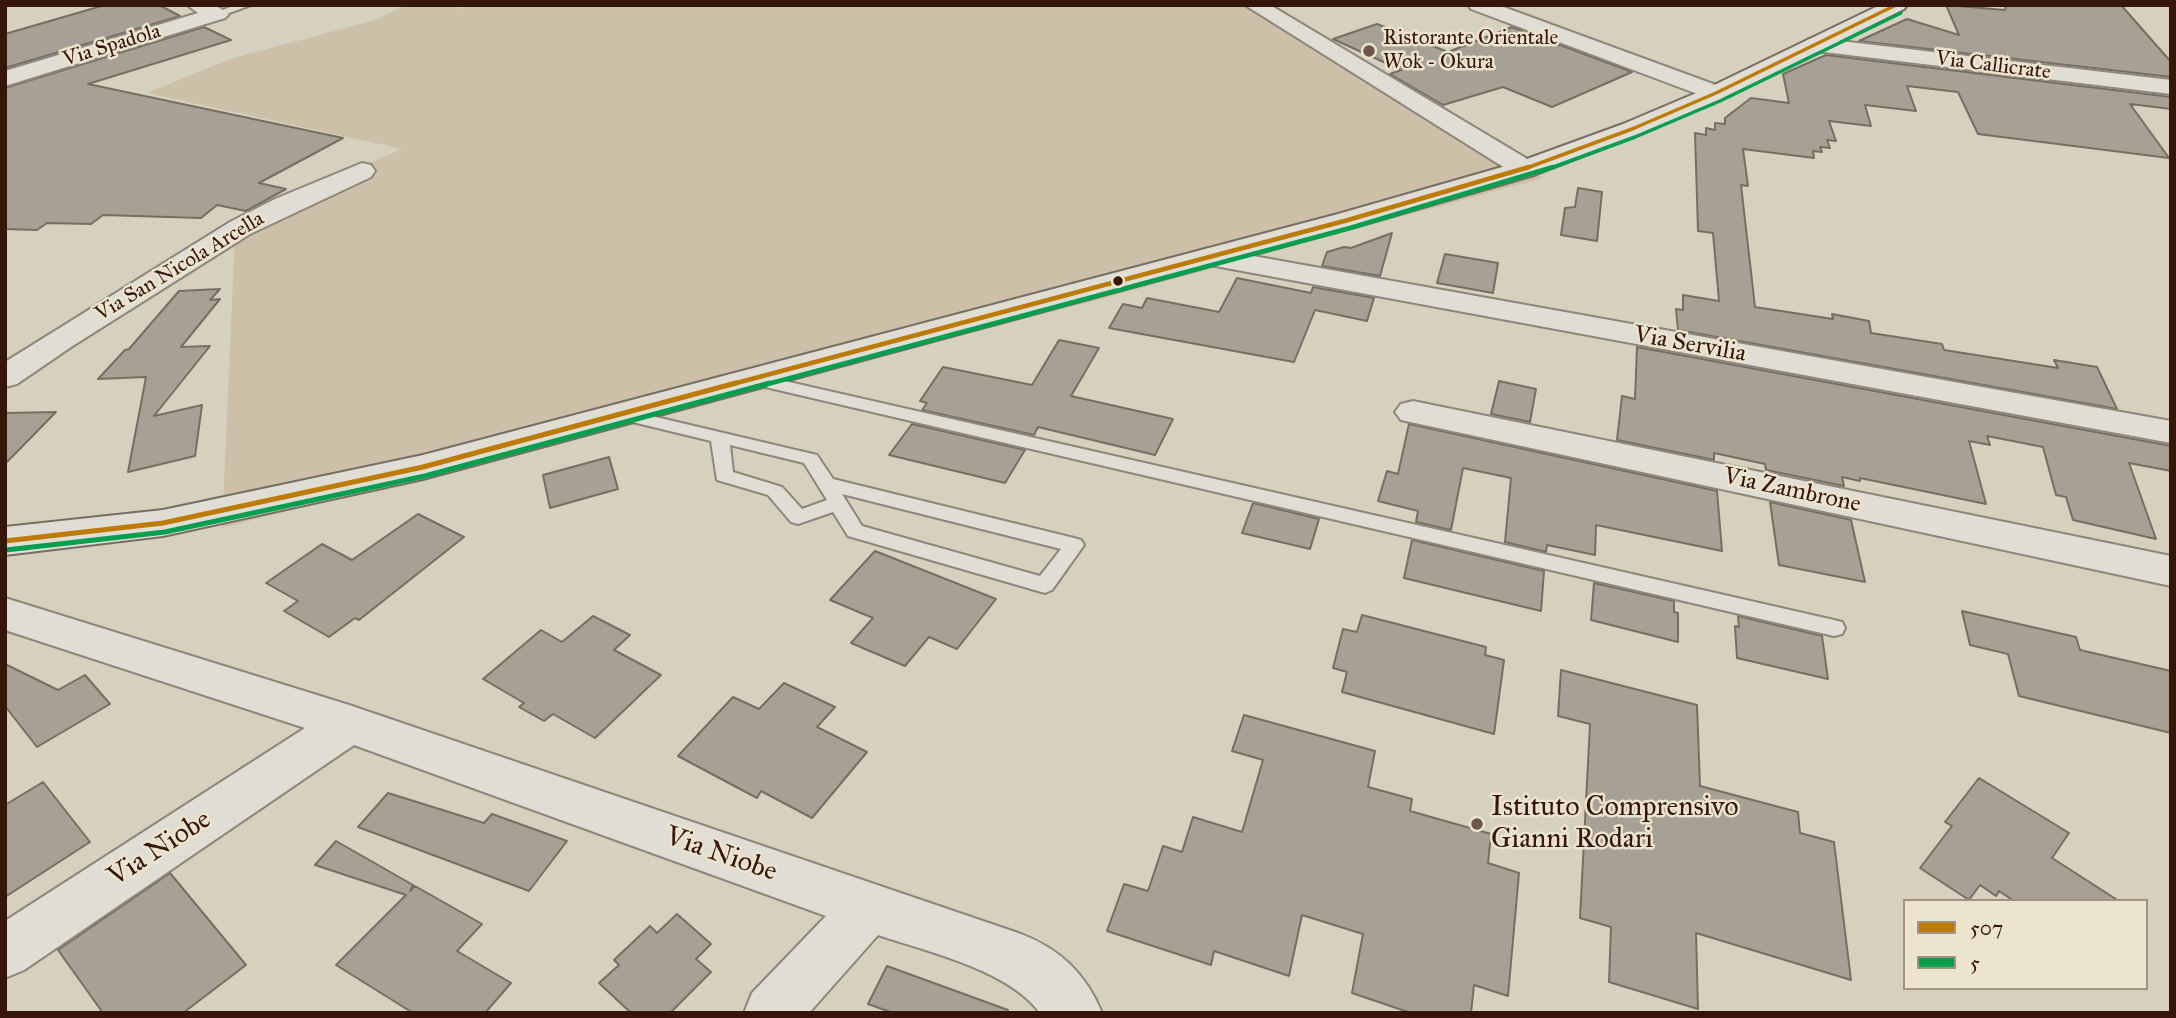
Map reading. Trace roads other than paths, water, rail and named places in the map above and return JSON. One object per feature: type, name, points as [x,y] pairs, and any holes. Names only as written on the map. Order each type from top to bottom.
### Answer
[{"type":"street","points":[[1478,5],[1716,93]]},
{"type":"street","points":[[5,541],[119,530],[239,508],[413,469],[1348,220],[1525,169],[1632,129],[1716,93],[1897,5]]},
{"type":"street","points":[[1269,8],[1525,169]]},
{"type":"street","name":"Via Spadola","points":[[5,79],[208,9]]},
{"type":"street","name":"Via Callicrate","points":[[1815,45],[2171,87]]},
{"type":"street","name":"Via San Nicola Arcella","points":[[5,377],[59,340],[240,228],[362,171]]},
{"type":"street","name":"Via Servilia","points":[[1209,257],[2171,432]]},
{"type":"street","name":"Via Zambrone","points":[[1413,412],[2171,570]]},
{"type":"street","name":"Via Niobe","points":[[5,614],[349,724],[1030,965],[1058,988],[1074,1013]]},
{"type":"street","name":"Via Niobe","points":[[5,952],[349,724]]},
{"type":"street","points":[[772,1013],[869,906]]},
{"type":"lane","name":"Via Spadola","points":[[208,9],[246,5]]},
{"type":"lane","points":[[754,379],[1834,628]]},
{"type":"lane","points":[[622,414],[811,459],[855,531],[1045,585],[1074,545],[827,484]]},
{"type":"lane","points":[[720,437],[724,476],[775,491],[798,517],[838,503]]},
{"type":"place","name":"Ristorante Orientale Wok - Okura","points":[[1369,51]]},
{"type":"place","name":"Istituto Comprensivo Gianni Rodari","points":[[1477,824]]}]
